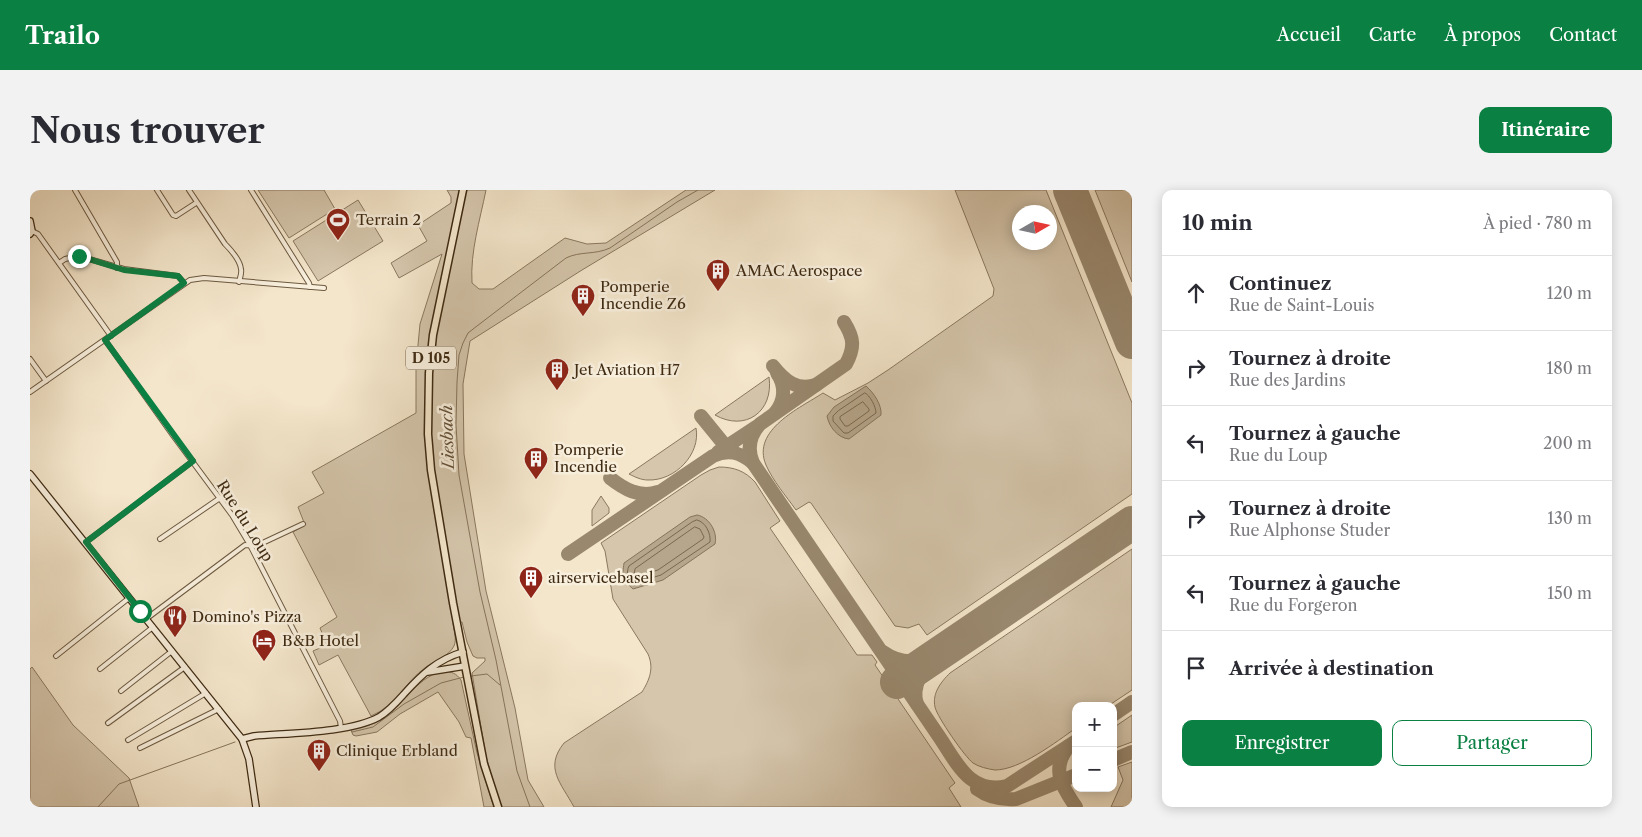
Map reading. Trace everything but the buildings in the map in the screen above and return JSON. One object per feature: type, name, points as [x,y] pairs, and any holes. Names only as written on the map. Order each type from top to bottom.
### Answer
[{"type":"main road","name":"D 105","points":[[463,190],[433,335],[429,372],[428,434],[431,470],[440,528],[468,681],[484,764],[498,807]]},
{"type":"main road","points":[[30,221],[31,233]]},
{"type":"main road","points":[[30,474],[242,739],[249,759],[256,807]]},
{"type":"main road","points":[[426,673],[434,664],[463,652]]},
{"type":"main road","points":[[242,739],[254,736],[341,728],[370,721],[390,710],[420,676],[426,673],[466,669]]},
{"type":"street","points":[[75,190],[116,262],[117,268]]},
{"type":"street","points":[[157,190],[173,215],[176,216],[196,203]]},
{"type":"street","points":[[189,190],[225,244],[232,250],[240,265],[239,282]]},
{"type":"street","points":[[251,190],[310,287]]},
{"type":"street","points":[[31,233],[38,234],[90,304],[111,336]]},
{"type":"street","points":[[59,263],[65,259],[79,256],[117,268],[178,276],[184,283]]},
{"type":"street","points":[[30,392],[184,283],[196,278],[324,288]]},
{"type":"street","name":"Rue du Loup","points":[[105,340],[232,515],[250,545],[310,660],[340,721],[341,728]]},
{"type":"street","points":[[30,359],[46,381]]},
{"type":"street","points":[[86,542],[193,461]]},
{"type":"street","points":[[160,539],[220,498]]},
{"type":"street","points":[[146,619],[245,545],[256,546],[303,524]]},
{"type":"street","points":[[56,656],[129,598]]},
{"type":"street","points":[[100,669],[152,627]]},
{"type":"street","points":[[121,691],[172,651]]},
{"type":"street","points":[[108,723],[185,667]]},
{"type":"street","points":[[128,740],[206,693]]},
{"type":"street","points":[[140,748],[219,709]]},
{"type":"shaded area","points":[[258,190],[324,190],[335,209],[289,238]]},
{"type":"shaded area","points":[[447,190],[486,190],[474,248],[472,283],[479,289],[493,289],[565,238],[587,244],[606,243],[686,190],[715,190],[582,270],[470,341],[463,384],[464,454],[486,591],[515,708],[528,780],[544,807],[501,807],[486,757],[472,673],[485,661],[485,658],[473,656],[462,622],[453,623],[455,643],[452,650],[426,667],[394,700],[380,712],[371,716],[338,655],[319,665],[313,651],[327,645],[320,628],[337,617],[293,532],[305,525],[298,507],[324,493],[312,472],[416,413],[416,366],[420,324],[442,254],[399,278],[391,263],[427,241],[418,225],[451,203],[451,197]]},
{"type":"shaded area","points":[[955,190],[1046,190],[1052,205],[1012,205],[1012,250],[1057,250],[1057,217],[1132,403],[1132,494],[927,635],[919,624],[908,628],[895,626],[811,503],[809,502],[796,510],[776,483],[766,465],[763,452],[765,441],[771,431],[791,413],[823,393],[835,400],[868,383],[993,296],[994,289]]},
{"type":"shaded area","points":[[1095,190],[1132,190],[1132,282]]},
{"type":"shaded area","name":"Terrain 2","points":[[358,200],[383,241],[318,281],[293,241]]},
{"type":"shaded area","points":[[769,377],[767,400],[762,409],[755,415],[747,420],[737,421],[726,420],[715,415]]},
{"type":"shaded area","points":[[696,428],[696,438],[690,456],[676,471],[668,476],[648,480],[629,474]]},
{"type":"shaded area","points":[[719,467],[739,470],[755,482],[780,521],[770,528],[857,655],[872,655],[877,662],[875,665],[955,783],[949,788],[961,807],[574,807],[557,775],[555,760],[558,752],[564,743],[642,692],[651,669],[648,654],[613,599],[605,551],[601,543],[701,475]]},
{"type":"shaded area","points":[[601,496],[609,508],[609,513],[592,526],[592,510]]},
{"type":"shaded area","points":[[1132,549],[1132,690],[1114,702],[1072,702],[1072,731],[1026,760],[1005,769],[995,770],[973,763],[952,736],[937,712],[934,702],[936,692],[950,673]]},
{"type":"shaded area","points":[[32,667],[73,725],[129,778],[139,807],[30,807],[30,669]]},
{"type":"shaded area","points":[[443,671],[454,673],[461,680],[477,753],[494,807],[484,807],[471,738],[466,737],[459,722],[438,692],[400,714],[377,732],[356,736],[353,735],[351,730],[372,724],[384,718],[415,687],[424,680]]},
{"type":"shaded area","points":[[1132,715],[1132,742],[1117,748],[1117,725]]},
{"type":"shaded area","points":[[1132,762],[1132,807],[1111,807],[1123,780],[1118,767]]},
{"type":"water","points":[[866,386],[877,399],[881,415],[849,439],[841,437],[832,428],[827,416],[834,407]]},
{"type":"water","points":[[701,516],[712,526],[716,539],[715,544],[663,580],[633,589],[624,578],[624,563],[690,517]]},
{"type":"waterway","name":"Liesbach","points":[[530,807],[517,771],[496,660],[480,592],[459,475],[456,425],[459,355],[468,333],[566,258],[610,248],[677,202],[698,190]]},
{"type":"waterway","points":[[471,676],[487,674],[500,685]]},
{"type":"waterway","points":[[352,732],[373,727],[404,704],[441,683],[464,677]]},
{"type":"waterway","points":[[98,807],[119,784],[235,742]]},
{"type":"taxiway","points":[[844,322],[850,333],[852,343],[851,353],[846,364],[760,424],[753,433],[750,443],[753,463],[965,774],[973,781],[983,785],[994,787],[1007,786],[1072,744]]},
{"type":"taxiway","points":[[773,366],[782,376],[797,386],[809,387],[816,385]]},
{"type":"taxiway","points":[[775,413],[781,404],[783,393],[782,383],[777,373]]},
{"type":"taxiway","points":[[701,416],[723,443],[733,451]]},
{"type":"taxiway","points":[[718,452],[756,427]]},
{"type":"taxiway","points":[[568,554],[713,456],[729,452],[739,454],[753,463]]},
{"type":"taxiway","points":[[610,478],[621,486],[638,493],[651,494],[658,492]]},
{"type":"taxiway","points":[[883,652],[898,659],[912,661],[927,658],[942,651]]},
{"type":"taxiway","points":[[917,704],[916,691],[919,677],[937,655]]},
{"type":"taxiway","points":[[1117,712],[1132,702]]},
{"type":"taxiway","points":[[1069,746],[1063,754],[1059,770],[1066,792],[1076,807]]},
{"type":"taxiway","points":[[1117,758],[1132,752]]},
{"type":"taxiway","points":[[977,789],[995,798],[1016,799],[1072,777]]},
{"type":"runway","points":[[1070,190],[1132,342]]},
{"type":"runway","points":[[897,682],[1132,523]]},
{"type":"place","name":"Terrain 2","points":[[338,241]]},
{"type":"place","name":"AMAC Aerospace","points":[[718,292]]},
{"type":"place","name":"Pomperie Incendie Z6","points":[[583,317]]},
{"type":"place","name":"Jet Aviation H7","points":[[557,391]]},
{"type":"place","name":"Pomperie Incendie","points":[[536,480]]},
{"type":"place","name":"airservicebasel","points":[[531,599]]},
{"type":"place","name":"Domino's Pizza","points":[[175,638]]},
{"type":"place","name":"B&B Hotel","points":[[264,662]]},
{"type":"place","name":"Clinique Erbland","points":[[319,772]]},
{"type":"route","points":[[79,256],[124,270],[178,276],[184,283],[105,340],[193,461],[86,542],[140,611]]}]
